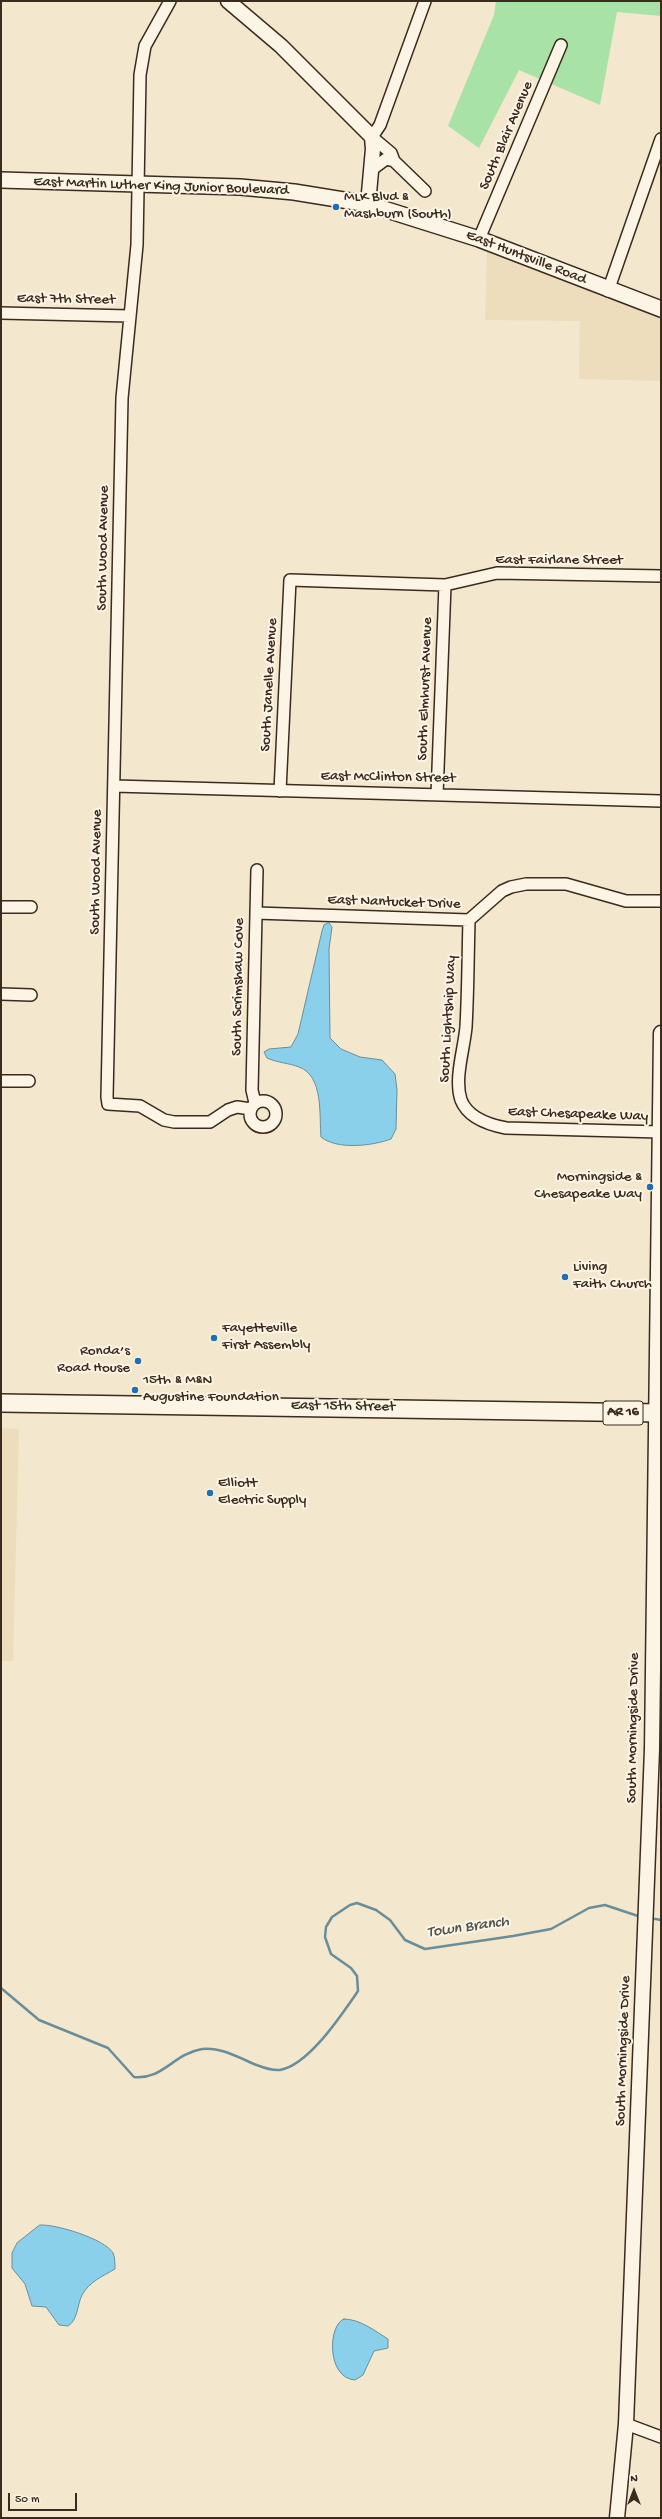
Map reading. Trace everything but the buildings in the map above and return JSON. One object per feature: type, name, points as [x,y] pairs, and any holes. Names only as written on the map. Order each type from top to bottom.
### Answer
[{"type":"main road","name":"East Martin Luther King Junior Boulevard","points":[[1,180],[139,183],[286,191],[368,204]]},
{"type":"main road","name":"East Huntsville Road","points":[[368,204],[479,239],[608,290],[661,309]]},
{"type":"main road","name":"East 15th Street","points":[[1,1403],[658,1413]]},
{"type":"street","name":"South Wood Avenue","points":[[170,1],[150,34],[141,61],[137,246],[122,398],[107,1092],[108,1104],[140,1106],[164,1120],[174,1122],[210,1122],[228,1110],[237,1107],[253,1106]]},
{"type":"street","points":[[228,1],[281,46],[372,137],[391,153],[394,161],[425,191]]},
{"type":"street","points":[[368,204],[373,149],[372,137],[380,125],[425,1]]},
{"type":"street","name":"South Blair Avenue","points":[[479,239],[561,45]]},
{"type":"street","points":[[608,290],[661,139]]},
{"type":"street","points":[[371,170],[386,159],[394,161]]},
{"type":"street","name":"East 7th Street","points":[[1,313],[130,316]]},
{"type":"street","name":"East Fairlane Street","points":[[290,580],[445,585],[497,574],[661,576]]},
{"type":"street","name":"South Janelle Avenue","points":[[280,791],[290,580]]},
{"type":"street","name":"South Elmhurst Avenue","points":[[437,795],[445,585]]},
{"type":"street","name":"East McClinton Street","points":[[114,786],[661,801]]},
{"type":"street","name":"South Scrimshaw Cove","points":[[253,1106],[252,1090],[257,870]]},
{"type":"street","name":"East Nantucket Drive","points":[[256,913],[469,920],[502,891],[526,884],[566,884],[626,901],[661,901]]},
{"type":"street","points":[[1,907],[31,907]]},
{"type":"street","name":"South Lightship Way","points":[[469,920],[466,1027],[460,1091],[462,1101],[470,1113],[495,1126]]},
{"type":"street","points":[[1,994],[31,995]]},
{"type":"street","name":"South Morningside Drive","points":[[617,2518],[626,2424],[646,1937],[652,1749],[658,1413],[661,1032]]},
{"type":"street","points":[[1,1081],[29,1081]]},
{"type":"street","name":"East Chesapeake Way","points":[[495,1126],[660,1132]]},
{"type":"street","points":[[626,2424],[661,2437]]},
{"type":"shaded area","points":[[495,245],[661,309],[661,381],[579,379],[580,321],[485,320],[487,250]]},
{"type":"shaded area","points":[[1,1428],[19,1429],[13,1661],[1,1661]]},
{"type":"green space","points":[[496,1],[661,1],[661,16],[617,12],[600,105],[519,70],[479,148],[448,126],[494,15]]},
{"type":"water","points":[[329,923],[332,927],[329,949],[330,1038],[341,1049],[360,1057],[382,1060],[395,1074],[397,1090],[396,1129],[391,1139],[365,1145],[355,1146],[336,1144],[321,1137],[319,1098],[313,1079],[307,1072],[299,1067],[267,1058],[264,1052],[269,1049],[291,1047],[298,1034],[322,931],[324,925]]},
{"type":"water","points":[[40,2225],[57,2227],[80,2233],[108,2248],[114,2255],[115,2269],[88,2286],[80,2299],[74,2320],[68,2326],[59,2325],[46,2307],[32,2306],[25,2284],[12,2268],[12,2253],[17,2243]]},
{"type":"water","points":[[344,2319],[362,2323],[388,2339],[388,2348],[374,2351],[363,2375],[355,2380],[346,2377],[339,2370],[333,2351],[335,2330],[339,2323]]},
{"type":"waterway","name":"Town Branch","points":[[1,1988],[39,2020],[108,2048],[134,2077],[153,2075],[183,2056],[202,2049],[222,2051],[263,2067],[273,2070],[280,2070],[291,2066],[313,2049],[334,2025],[358,1991],[357,1976],[351,1968],[331,1954],[325,1937],[326,1927],[332,1917],[350,1905],[357,1903],[376,1910],[390,1920],[405,1940],[425,1949],[551,1929],[589,1908],[605,1905],[641,1917]]},
{"type":"waterway","name":"Town Branch","points":[[650,1918],[661,1920]]},
{"type":"place","name":"MLK Blvd & Mashburn (South)","points":[[336,207]]},
{"type":"place","name":"Morningside & Chesapeake Way","points":[[650,1187]]},
{"type":"place","name":"Living Faith Church","points":[[565,1277]]},
{"type":"place","name":"Fayetteville First Assembly","points":[[214,1338]]},
{"type":"place","name":"Ronda’s Road House","points":[[138,1361]]},
{"type":"place","name":"15th & M&N Augustine Foundation","points":[[135,1390]]},
{"type":"place","name":"Elliott Electric Supply","points":[[210,1493]]}]
